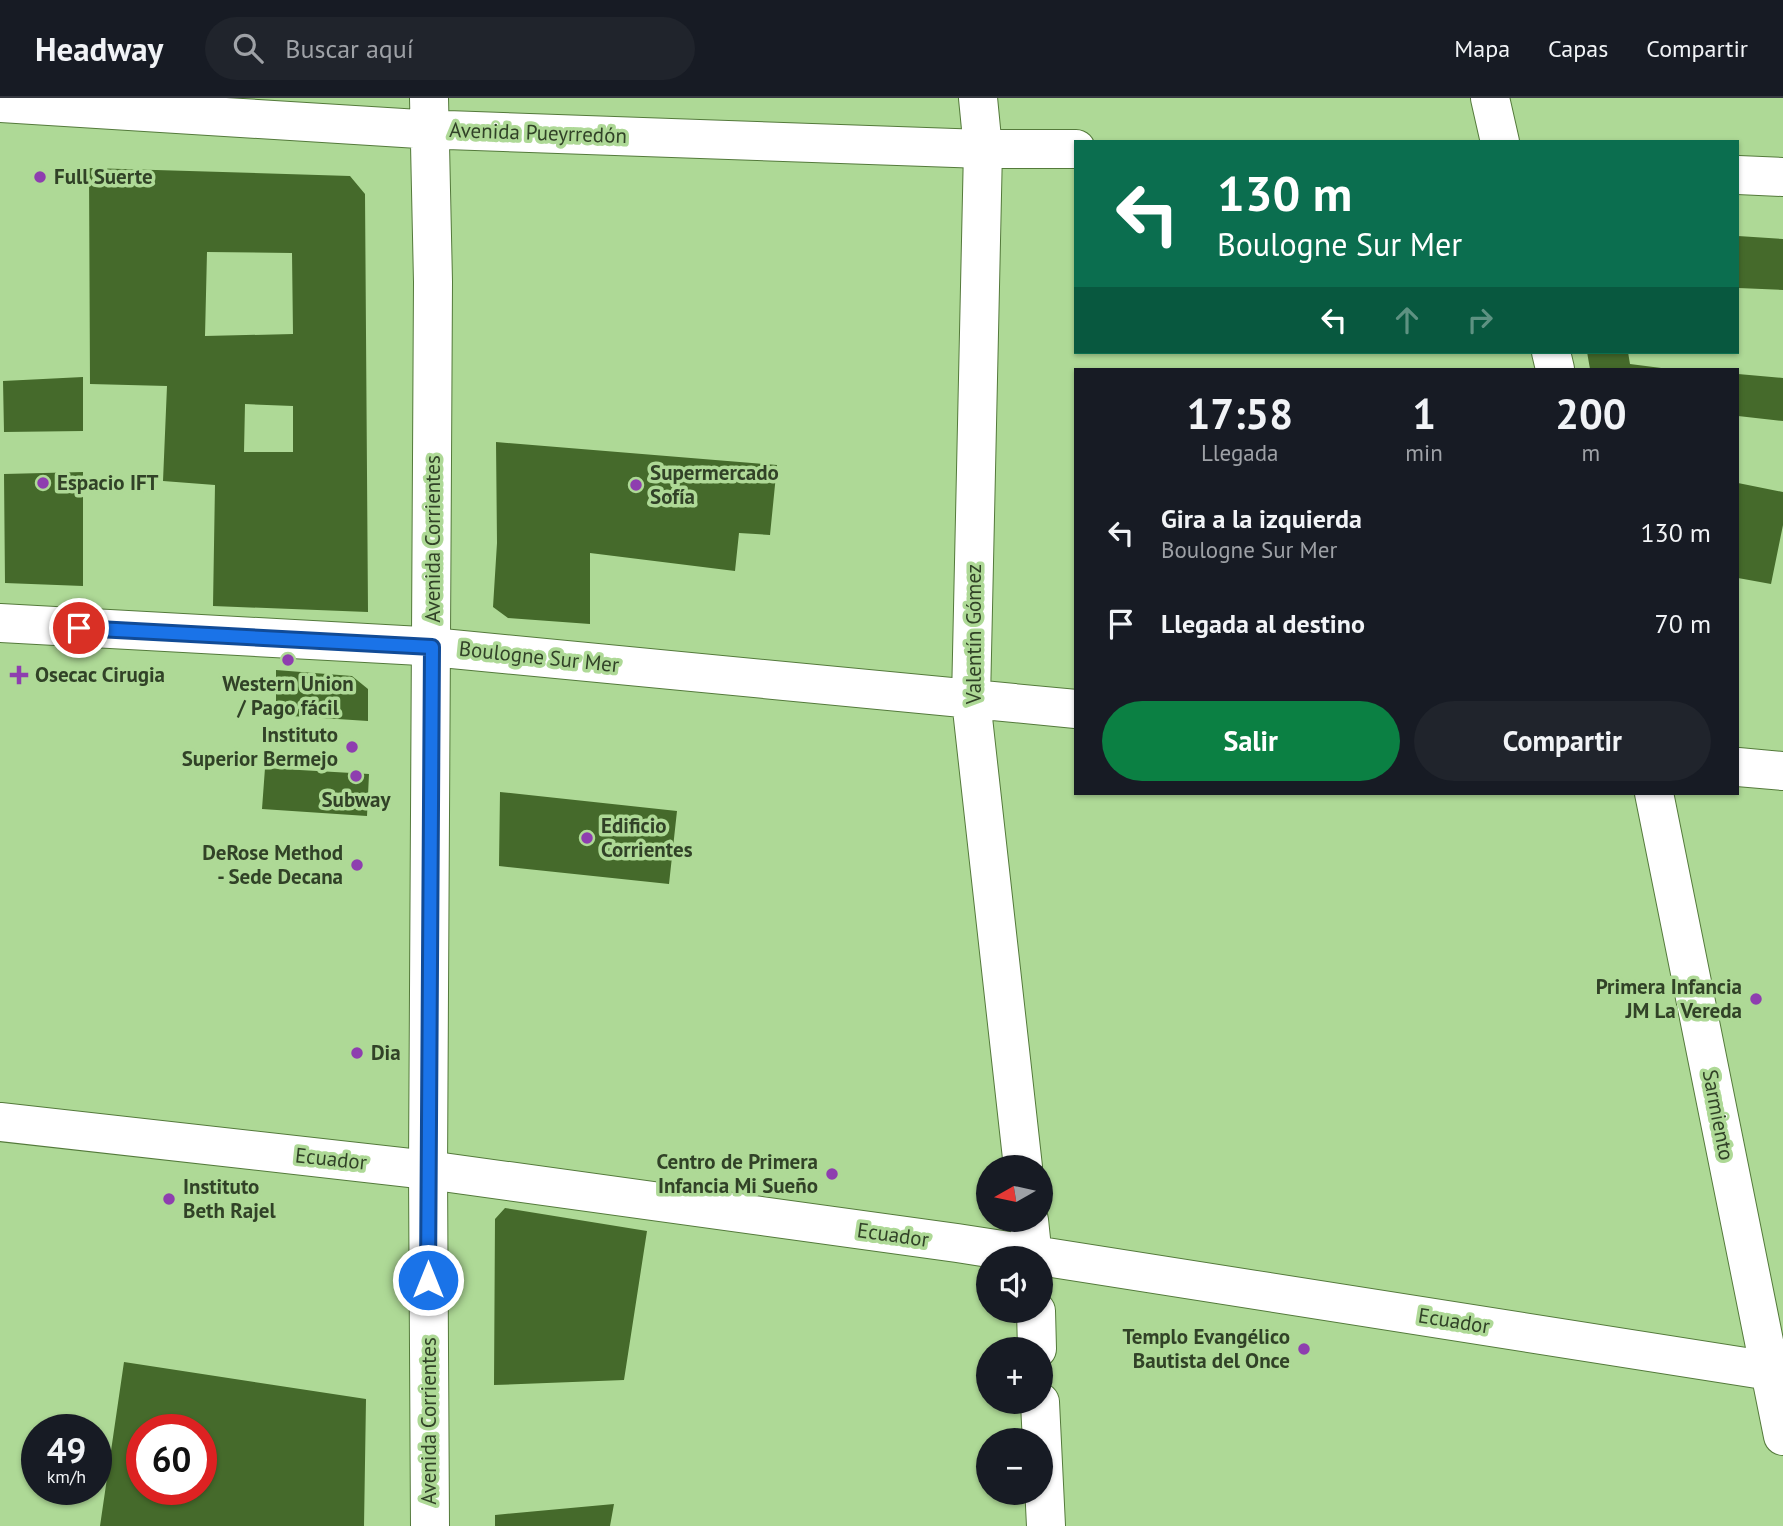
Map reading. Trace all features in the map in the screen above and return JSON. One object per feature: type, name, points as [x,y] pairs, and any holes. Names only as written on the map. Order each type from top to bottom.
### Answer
[{"type":"street","name":"Valentín Gómez","points":[[978,98],[983,149],[971,700],[1022,1155]]},
{"type":"street","points":[[1490,98],[1500,140]]},
{"type":"street","name":"Avenida Pueyrredón","points":[[0,103],[430,113],[983,149],[1074,149]]},
{"type":"street","name":"Avenida Corrientes","points":[[430,113],[433,248],[428,1170],[430,1526]]},
{"type":"street","points":[[1739,175],[1783,177]]},
{"type":"street","name":"Boulogne Sur Mer","points":[[0,624],[432,647],[1074,709]]},
{"type":"street","points":[[1739,767],[1783,771]]},
{"type":"street","name":"Sarmiento","points":[[1654,795],[1776,1372],[1783,1436]]},
{"type":"street","name":"Ecuador","points":[[0,1122],[428,1170],[1032,1245],[1776,1372]]},
{"type":"street","points":[[1041,1414],[1046,1526]]},
{"type":"building","points":[[89,168],[350,176],[365,194],[368,612],[213,606],[215,485],[163,481],[167,386],[90,384]],"holes":[[[207,252],[292,253],[293,334],[205,336]],[[245,404],[293,406],[293,452],[244,452]]]},
{"type":"building","points":[[1739,236],[1783,239],[1783,290],[1739,288]]},
{"type":"building","points":[[1587,354],[1628,354],[1630,364],[1661,368],[1590,368]]},
{"type":"building","points":[[1739,374],[1783,378],[1783,421],[1739,416]]},
{"type":"building","points":[[83,377],[83,431],[4,432],[3,381]]},
{"type":"building","points":[[496,442],[777,465],[770,535],[739,533],[735,571],[590,553],[590,624],[508,618],[493,607],[497,543]]},
{"type":"building","points":[[83,472],[83,586],[5,583],[4,474]]},
{"type":"building","points":[[1739,483],[1783,492],[1783,525],[1771,584],[1739,578]]},
{"type":"building","points":[[276,670],[352,676],[368,689],[368,721],[276,715]]},
{"type":"building","points":[[265,768],[369,774],[367,816],[262,809]]},
{"type":"building","name":"Edificio Corrientes","points":[[500,792],[677,811],[669,884],[499,866]]},
{"type":"building","points":[[505,1208],[647,1231],[624,1380],[494,1385],[495,1219]]},
{"type":"building","points":[[124,1362],[366,1399],[364,1526],[100,1526],[103,1505],[112,1505],[112,1444]]},
{"type":"building","points":[[614,1504],[610,1526],[495,1526],[495,1515]]},
{"type":"place","name":"Full Suerte","points":[[40,177]]},
{"type":"place","name":"Espacio IFT","points":[[43,483]]},
{"type":"place","name":"Supermercado Sofía","points":[[636,485]]},
{"type":"place","name":"Western Union / Pago fácil","points":[[288,660]]},
{"type":"place","name":"Osecac Cirugia","points":[[19,675]]},
{"type":"place","name":"Instituto Superior Bermejo","points":[[352,747]]},
{"type":"place","name":"Subway","points":[[356,776]]},
{"type":"place","name":"Edificio Corrientes","points":[[587,838]]},
{"type":"place","name":"DeRose Method - Sede Decana","points":[[357,865]]},
{"type":"place","name":"Primera Infancia JM La Vereda","points":[[1756,999]]},
{"type":"place","name":"Dia","points":[[357,1053]]},
{"type":"place","name":"Centro de Primera Infancia Mi Sueño","points":[[832,1174]]},
{"type":"place","name":"Instituto Beth Rajel","points":[[169,1199]]},
{"type":"place","name":"Templo Evangélico Bautista del Once","points":[[1304,1349]]},
{"type":"route","points":[[79,628],[432,647],[428,1280]]}]
